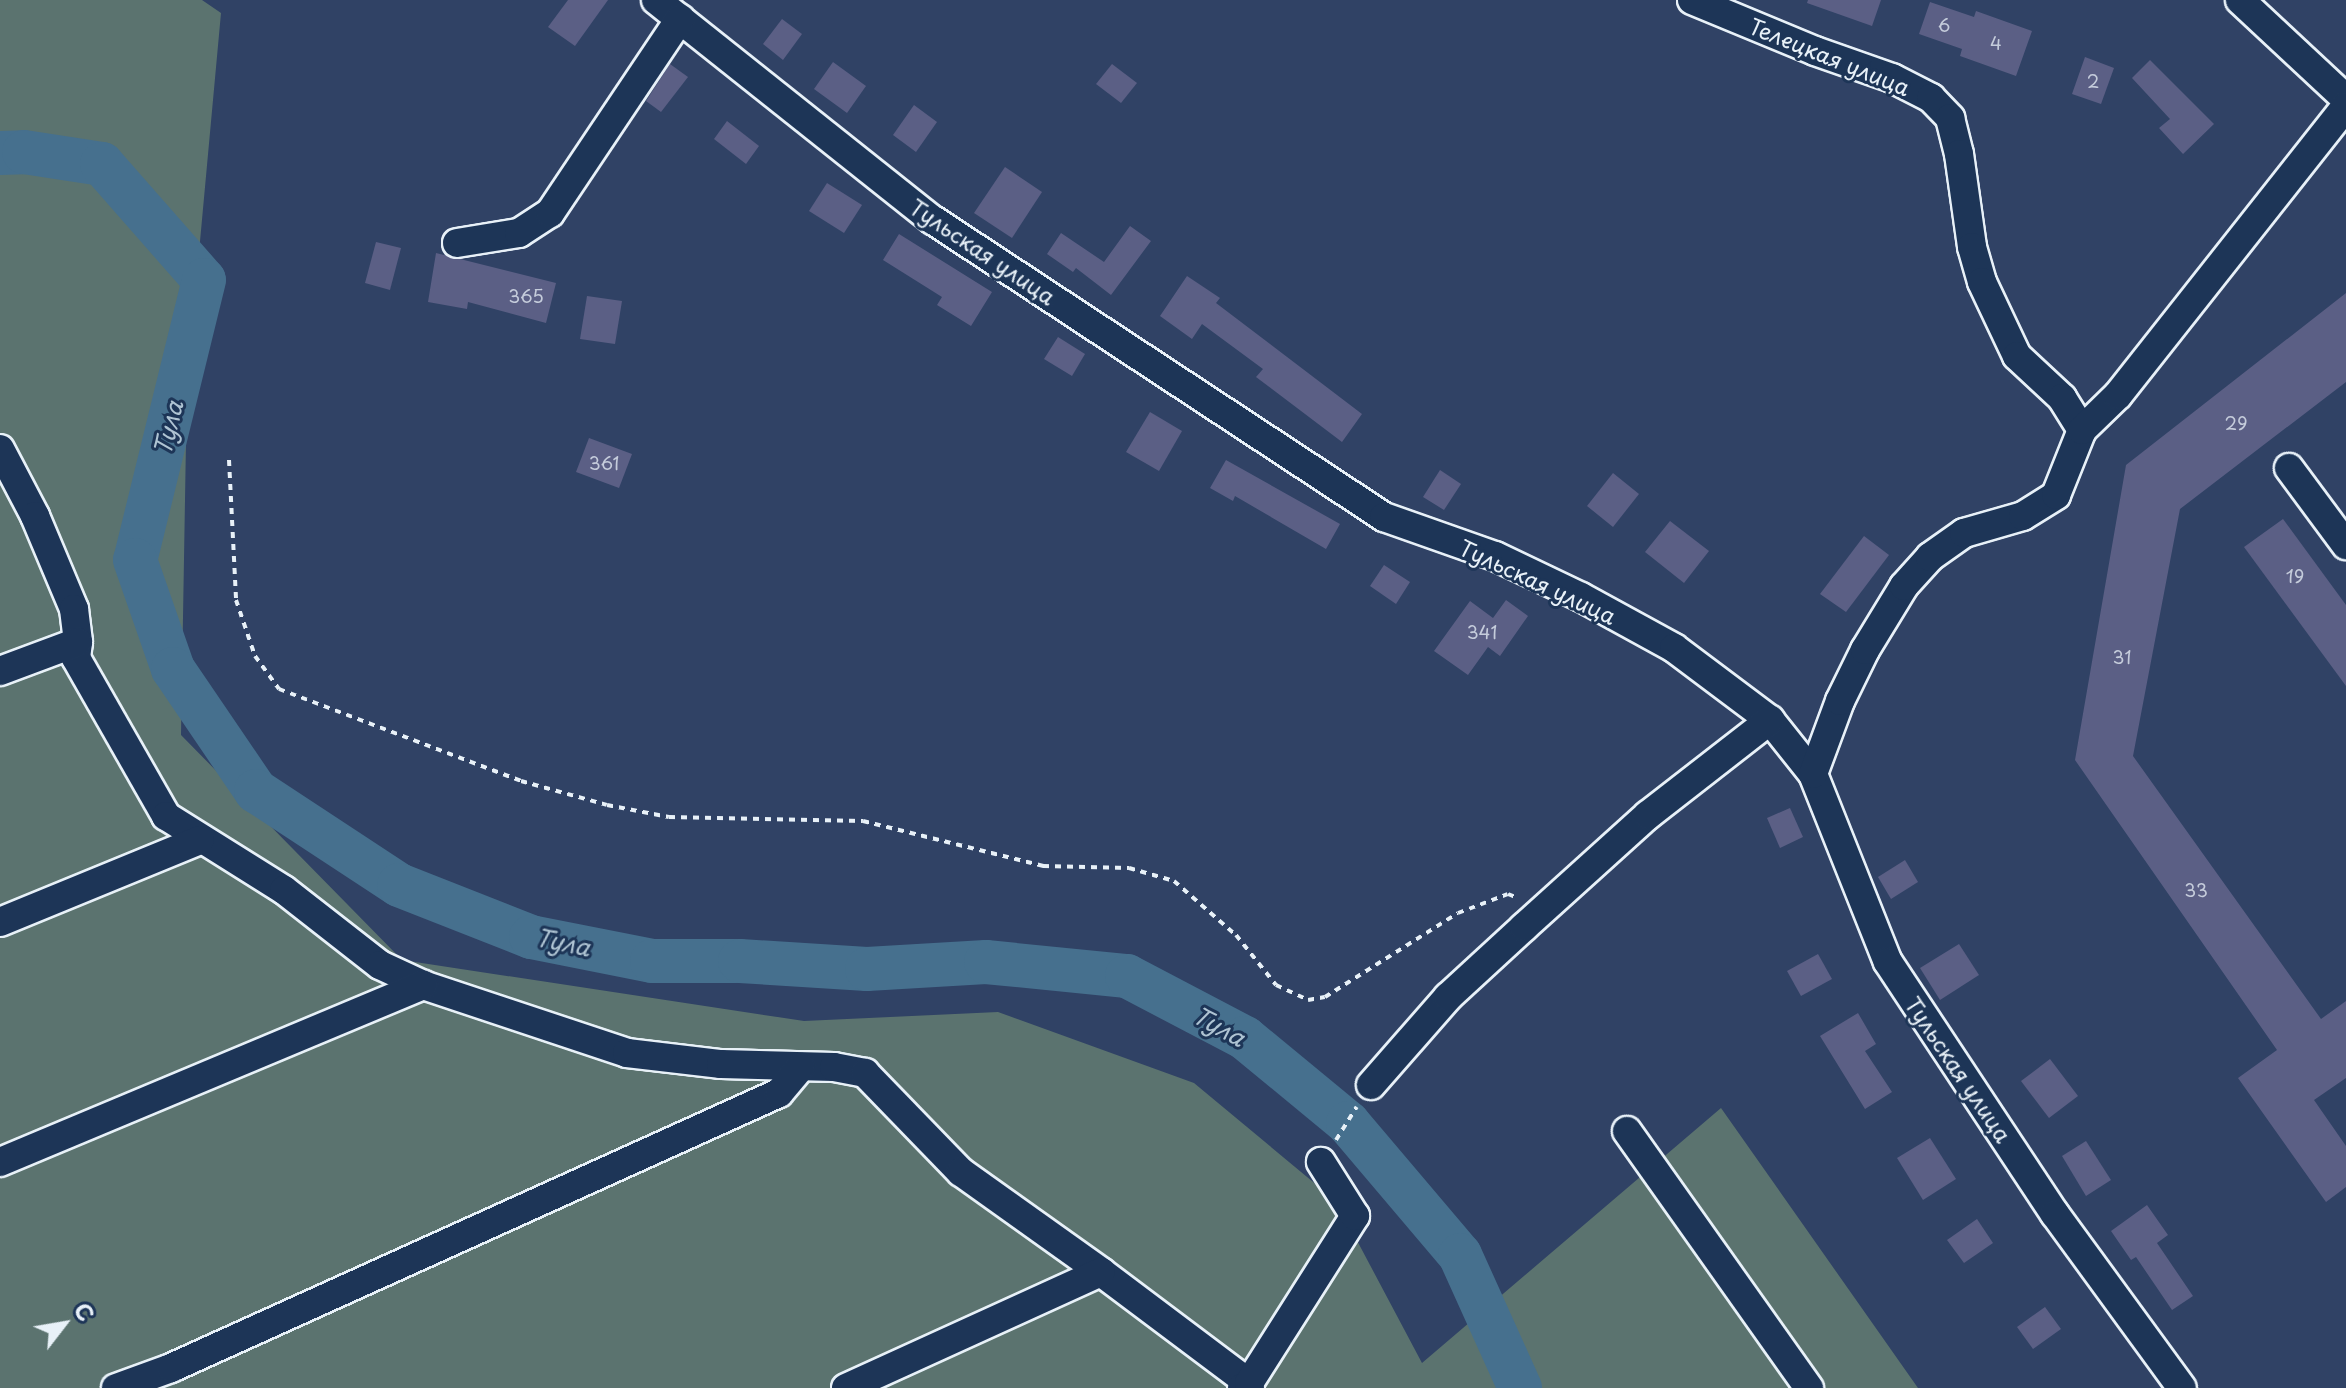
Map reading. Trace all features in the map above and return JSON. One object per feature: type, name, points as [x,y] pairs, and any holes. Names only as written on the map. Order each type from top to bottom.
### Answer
[{"type":"street","name":"Тульская улица","points":[[656,0],[933,220],[1384,517],[1495,556],[1581,597],[1674,648],[1770,720],[1813,774],[1888,962],[2055,1214],[2182,1388]]},
{"type":"street","name":"Телецкая улица","points":[[1692,0],[1815,51],[1892,78],[1931,98],[1950,118],[1972,247],[1982,282],[2017,356],[2062,398],[2082,430]]},
{"type":"street","points":[[2240,0],[2346,99]]},
{"type":"street","points":[[457,243],[519,233],[550,213],[680,19]]},
{"type":"street","points":[[1813,774],[1840,701],[1865,650],[1904,586],[1930,557],[1964,533],[2023,516],[2056,495],[2082,430],[2118,395],[2346,106]]},
{"type":"street","points":[[0,449],[35,516],[74,609],[78,642],[76,658],[166,816],[284,890],[380,965],[423,985],[627,1053],[721,1064],[834,1067],[865,1073],[961,1172],[1101,1272],[1247,1386],[1355,1216],[1321,1162]]},
{"type":"street","points":[[2289,468],[2346,545]]},
{"type":"street","points":[[0,671],[78,642]]},
{"type":"street","points":[[1371,1085],[1448,997],[1648,815],[1770,720]]},
{"type":"street","points":[[0,922],[200,840]]},
{"type":"street","points":[[0,1162],[423,985]]},
{"type":"street","points":[[116,1388],[171,1368],[779,1093],[801,1067]]},
{"type":"street","points":[[1627,1131],[1809,1388]]},
{"type":"street","points":[[846,1388],[1101,1272]]},
{"type":"path","points":[[229,460],[236,600],[255,656],[279,689],[521,781],[607,805],[669,817],[863,821],[1043,866],[1129,868],[1174,881],[1236,935],[1276,985],[1308,1000],[1325,997],[1458,913],[1508,894],[1548,906]]},
{"type":"path","points":[[1321,1162],[1371,1085]]},
{"type":"green space","points":[[0,0],[202,0],[221,13],[187,383],[181,735],[402,960],[804,1021],[998,1012],[1194,1083],[1336,1201],[1422,1363],[1721,1108],[1918,1388],[0,1388]]},
{"type":"building","points":[[568,0],[608,0],[575,46],[548,27]]},
{"type":"building","points":[[1808,0],[1881,0],[1872,26],[1807,3]]},
{"type":"building","points":[[1930,2],[1974,17],[1976,11],[2032,31],[2016,76],[1960,56],[1962,49],[1919,34]]},
{"type":"building","points":[[782,19],[802,34],[783,60],[763,44]]},
{"type":"building","points":[[2085,57],[2114,68],[2101,104],[2072,94]]},
{"type":"building","points":[[2150,60],[2214,124],[2183,154],[2159,128],[2170,119],[2132,78]]},
{"type":"building","points":[[833,62],[866,86],[847,113],[814,89]]},
{"type":"building","points":[[670,64],[688,77],[661,112],[646,101]]},
{"type":"building","points":[[1112,64],[1137,83],[1121,103],[1096,84]]},
{"type":"building","points":[[914,105],[937,122],[916,152],[893,135]]},
{"type":"building","points":[[727,121],[759,146],[746,164],[714,139]]},
{"type":"building","points":[[1005,167],[1042,192],[1012,238],[974,213]]},
{"type":"building","points":[[827,183],[862,205],[844,233],[809,211]]},
{"type":"building","points":[[1130,226],[1151,241],[1111,295],[1076,268],[1073,272],[1047,254],[1061,233],[1104,262]]},
{"type":"building","points":[[899,234],[992,292],[971,326],[937,305],[942,297],[883,260]]},
{"type":"building","points":[[376,242],[401,248],[390,290],[365,283]]},
{"type":"building","points":[[436,253],[556,283],[546,323],[468,302],[467,309],[428,302]]},
{"type":"building","points":[[1187,276],[1220,298],[1216,303],[1362,414],[1342,442],[1256,377],[1263,369],[1202,324],[1192,339],[1160,316]]},
{"type":"building","points":[[2346,293],[2346,382],[2180,509],[2133,756],[2321,1019],[2346,1001],[2346,1078],[2314,1100],[2346,1146],[2346,1187],[2326,1202],[2238,1078],[2277,1050],[2075,760],[2126,465]]},
{"type":"building","points":[[587,296],[622,301],[615,344],[580,339]]},
{"type":"building","points":[[1058,337],[1085,354],[1072,376],[1044,359]]},
{"type":"building","points":[[1150,412],[1182,431],[1159,471],[1126,452]]},
{"type":"building","points":[[589,438],[632,454],[619,488],[576,472]]},
{"type":"building","points":[[1226,460],[1340,524],[1326,549],[1235,496],[1233,501],[1210,488]]},
{"type":"building","points":[[1440,470],[1461,484],[1444,510],[1423,497]]},
{"type":"building","points":[[1613,473],[1639,494],[1613,527],[1587,506]]},
{"type":"building","points":[[2283,519],[2346,605],[2346,686],[2244,547]]},
{"type":"building","points":[[1670,521],[1709,551],[1684,583],[1645,552]]},
{"type":"building","points":[[1864,536],[1889,555],[1846,612],[1820,594]]},
{"type":"building","points":[[1384,565],[1410,582],[1396,604],[1370,586]]},
{"type":"building","points":[[1506,600],[1528,616],[1500,656],[1488,647],[1468,675],[1434,651],[1470,601],[1493,618]]},
{"type":"building","points":[[1790,808],[1803,837],[1780,848],[1767,818]]},
{"type":"building","points":[[1905,860],[1918,882],[1891,899],[1878,877]]},
{"type":"building","points":[[1959,944],[1979,975],[1940,1000],[1920,968]]},
{"type":"building","points":[[1818,954],[1832,979],[1801,996],[1787,971]]},
{"type":"building","points":[[1858,1013],[1876,1044],[1865,1051],[1892,1092],[1865,1109],[1820,1036]]},
{"type":"building","points":[[2050,1059],[2078,1096],[2049,1118],[2021,1081]]},
{"type":"building","points":[[1930,1138],[1956,1179],[1923,1200],[1897,1158]]},
{"type":"building","points":[[2086,1141],[2111,1180],[2086,1196],[2062,1156]]},
{"type":"building","points":[[2147,1205],[2168,1235],[2157,1243],[2193,1296],[2172,1310],[2136,1257],[2131,1260],[2111,1231]]},
{"type":"building","points":[[1977,1219],[1993,1243],[1964,1263],[1947,1240]]},
{"type":"building","points":[[2045,1307],[2061,1329],[2033,1349],[2017,1327]]},
{"type":"waterway","name":"Тула","points":[[0,153],[24,152],[102,164],[204,280],[135,560],[173,669],[256,791],[399,885],[531,937],[652,961],[740,961],[867,969],[986,962],[1127,976],[1245,1038],[1348,1123],[1460,1255],[1520,1388]]}]
